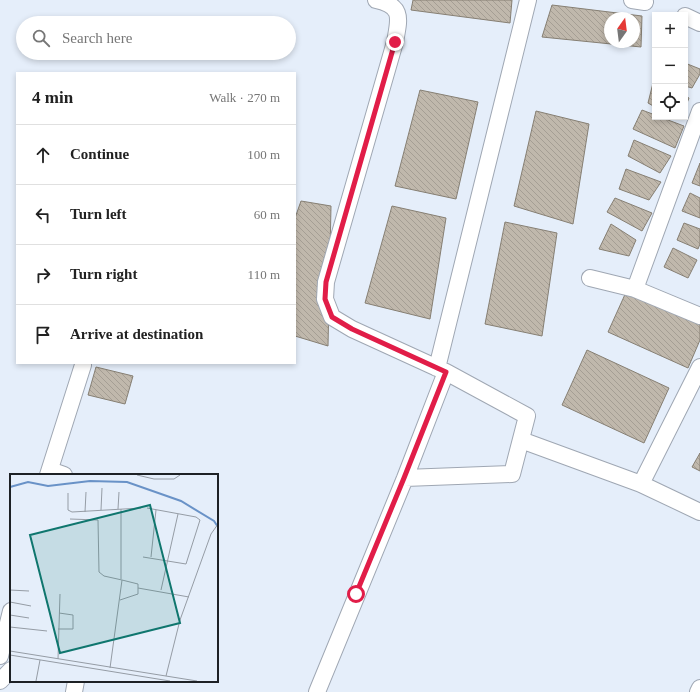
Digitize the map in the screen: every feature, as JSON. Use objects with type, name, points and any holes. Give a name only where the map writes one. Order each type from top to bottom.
[{"type":"street","points":[[376,0],[396,9],[399,19],[397,34],[326,282],[325,299],[332,317],[352,329],[441,370],[527,416],[512,474],[404,478]]},
{"type":"street","points":[[317,692],[404,478],[441,370],[528,0]]},
{"type":"street","points":[[688,18],[700,23]]},
{"type":"street","points":[[635,289],[700,111]]},
{"type":"street","points":[[590,278],[635,289],[700,316]]},
{"type":"street","points":[[54,474],[83,364]]},
{"type":"street","points":[[641,484],[700,367]]},
{"type":"street","points":[[521,440],[641,484],[700,512]]},
{"type":"street","points":[[0,656],[10,615]]},
{"type":"street","points":[[0,680],[10,671]]},
{"type":"street","points":[[74,692],[76,682]]},
{"type":"street","points":[[698,692],[700,688]]},
{"type":"building","points":[[413,0],[512,0],[510,23],[411,10]]},
{"type":"building","points":[[552,5],[609,12],[604,12],[604,43],[542,37]]},
{"type":"building","points":[[640,16],[642,16],[640,47]]},
{"type":"building","points":[[688,64],[700,69],[700,74],[692,88],[688,87]]},
{"type":"building","points":[[652,87],[652,105],[648,103]]},
{"type":"building","points":[[420,90],[478,102],[456,199],[395,186]]},
{"type":"building","points":[[642,110],[652,114],[652,120],[668,120],[684,126],[675,148],[633,129]]},
{"type":"building","points":[[536,111],[589,124],[573,224],[514,206]]},
{"type":"building","points":[[634,140],[671,156],[660,173],[628,156]]},
{"type":"building","points":[[700,163],[700,186],[692,183]]},
{"type":"building","points":[[626,169],[661,182],[649,200],[619,189]]},
{"type":"building","points":[[690,193],[700,198],[700,218],[682,211]]},
{"type":"building","points":[[615,198],[652,213],[642,231],[607,212]]},
{"type":"building","points":[[301,201],[331,206],[328,346],[296,336],[296,215]]},
{"type":"building","points":[[392,206],[446,218],[430,319],[365,303]]},
{"type":"building","points":[[505,222],[557,233],[542,336],[485,324]]},
{"type":"building","points":[[684,223],[700,229],[700,244],[698,249],[677,240]]},
{"type":"building","points":[[611,224],[636,240],[629,256],[599,249]]},
{"type":"building","points":[[673,248],[697,260],[688,278],[664,267]]},
{"type":"building","points":[[627,290],[700,322],[700,340],[688,368],[608,332]]},
{"type":"building","points":[[587,350],[669,388],[644,443],[562,405]]},
{"type":"building","points":[[96,367],[133,376],[125,404],[88,395]]},
{"type":"building","points":[[700,453],[700,471],[692,467]]},
{"type":"route","points":[[356,594],[446,372],[352,329],[332,317],[325,299],[326,282],[395,42]]}]
